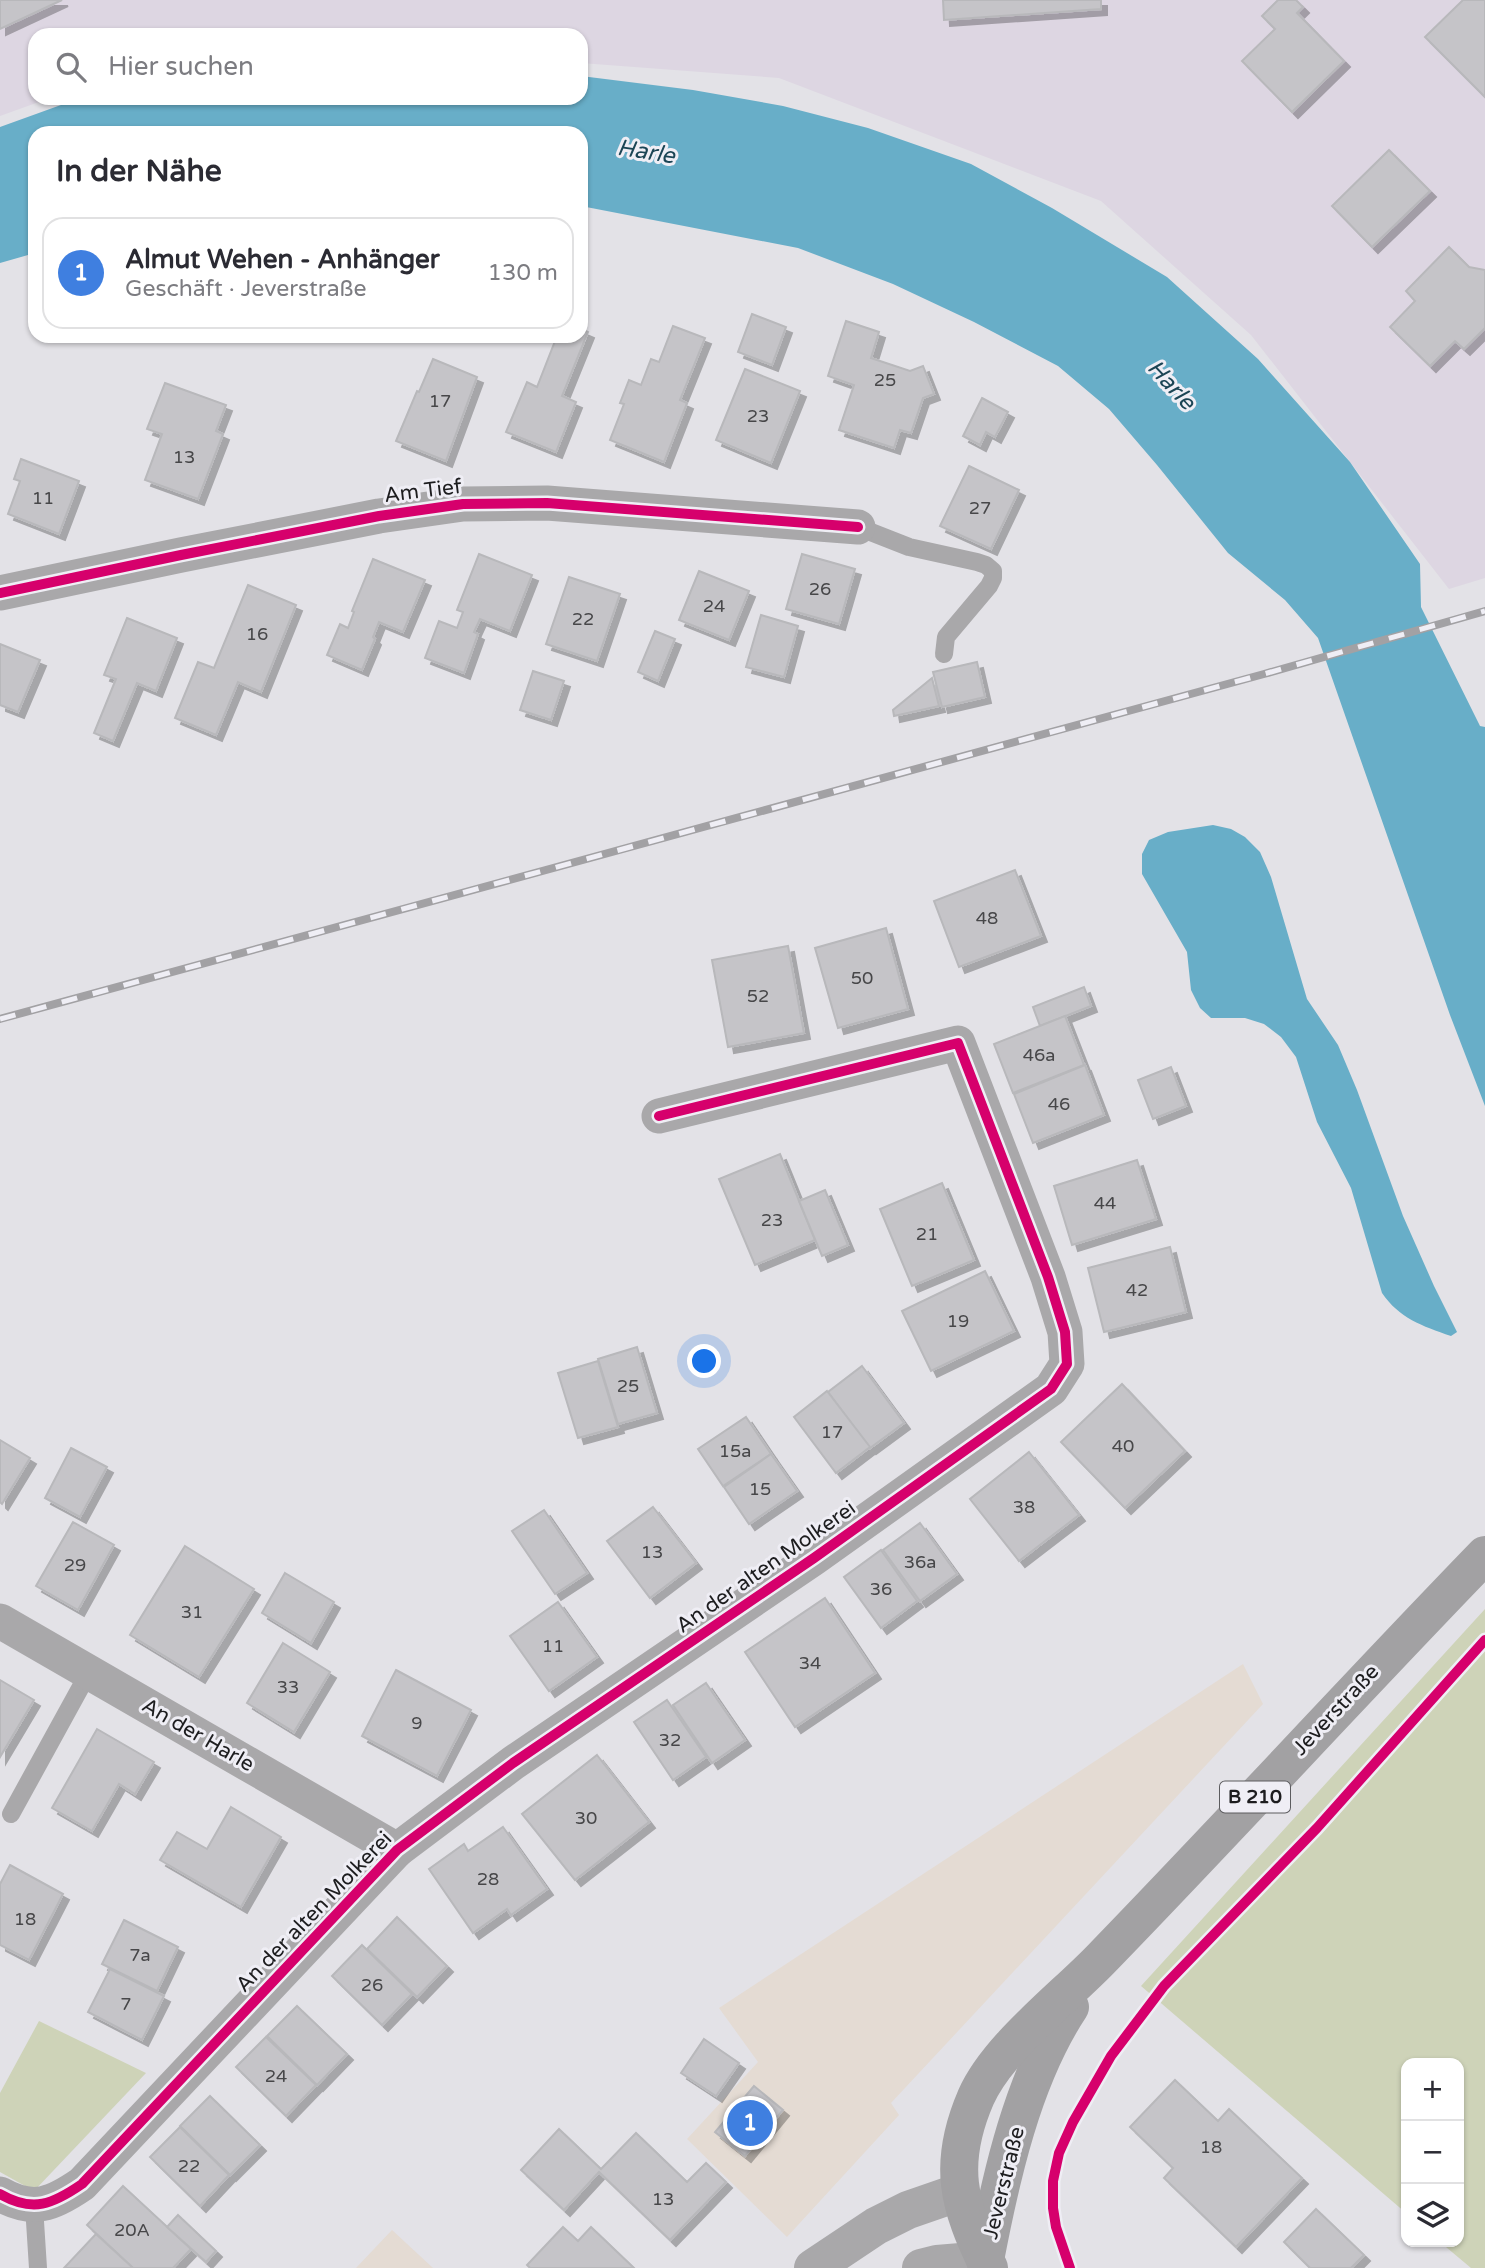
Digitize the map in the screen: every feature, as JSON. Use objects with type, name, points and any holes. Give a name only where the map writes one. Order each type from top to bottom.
[{"type":"main road","name":"Jeverstraße","points":[[987,2264],[968,2223],[960,2192],[958,2157],[962,2136],[977,2095],[990,2072],[1485,1555]]},
{"type":"main road","name":"Jeverstraße","points":[[987,2264],[996,2204],[1030,2087],[1054,2032],[1102,1958]]},
{"type":"street","name":"Am Tief","points":[[0,593],[379,516],[463,504],[547,503],[858,527]]},
{"type":"street","name":"An der alten Molkerei","points":[[34,2206],[61,2199],[82,2184],[397,1850],[513,1763],[814,1558],[1051,1389],[1067,1364],[1065,1332],[1048,1277],[958,1043],[659,1116]]},
{"type":"street","name":"An der Harle","points":[[0,1621],[397,1850]]},
{"type":"street","name":"Jeverstraße","points":[[813,2268],[897,2215],[960,2192]]},
{"type":"street","points":[[0,2194],[16,2203],[34,2206]]},
{"type":"street","name":"Jeverstraße","points":[[921,2268],[937,2264],[987,2264]]},
{"type":"lane","points":[[858,527],[909,547],[977,562],[993,571],[989,586],[946,637],[944,654]]},
{"type":"lane","points":[[11,1814],[89,1672]]},
{"type":"lane","points":[[34,2206],[38,2268]]},
{"type":"shaded area","points":[[0,0],[1485,0],[1485,578],[1449,589],[1251,335],[1101,201],[779,78],[588,64],[588,28],[28,28],[28,105],[31,105],[0,116]]},
{"type":"shaded area","points":[[1243,1664],[1263,1704],[891,2103],[899,2115],[787,2237],[687,2139],[758,2062],[719,2008]]},
{"type":"shaded area","points":[[392,2230],[433,2268],[356,2268]]},
{"type":"green space","points":[[1485,1609],[1485,2268],[1471,2268],[1446,2247],[1464,2247],[1464,2058],[1401,2058],[1401,2209],[1141,1986]]},
{"type":"green space","points":[[39,2021],[146,2073],[34,2191],[0,2172],[0,2093]]},
{"type":"water","name":"Harle","points":[[588,77],[693,90],[783,106],[868,128],[971,164],[1052,208],[1167,277],[1258,359],[1350,462],[1420,564],[1421,607],[1480,726],[1485,727],[1485,1106],[1450,1015],[1318,638],[1285,600],[1228,553],[1109,409],[1058,366],[893,284],[798,248],[588,207],[588,126],[28,126],[28,255],[0,263],[0,127],[61,105],[588,105]]},
{"type":"water","points":[[1213,825],[1231,829],[1245,837],[1260,852],[1271,877],[1307,999],[1338,1045],[1403,1216],[1457,1332],[1451,1336],[1421,1325],[1404,1315],[1382,1293],[1351,1188],[1317,1122],[1296,1057],[1281,1037],[1264,1024],[1245,1018],[1211,1018],[1200,1008],[1191,990],[1187,952],[1142,874],[1142,854],[1149,840],[1168,832]]},
{"type":"building","points":[[0,0],[62,0],[0,29]]},
{"type":"building","points":[[943,0],[1101,0],[1101,9],[944,20]]},
{"type":"building","points":[[1278,0],[1296,0],[1303,7],[1297,13],[1344,61],[1292,112],[1242,61],[1275,29],[1262,16]]},
{"type":"building","points":[[1463,0],[1485,0],[1485,97],[1425,37]]},
{"type":"building","points":[[1389,150],[1430,191],[1372,247],[1332,206]]},
{"type":"building","points":[[1449,247],[1469,267],[1485,270],[1485,328],[1464,349],[1455,341],[1430,366],[1390,327],[1415,301],[1406,291]]},
{"type":"building","points":[[752,314],[786,327],[772,365],[738,352]]},
{"type":"building","points":[[846,321],[879,332],[871,358],[910,371],[923,366],[934,394],[923,398],[911,433],[900,430],[894,448],[839,430],[854,385],[828,376]]},
{"type":"building","points":[[673,326],[705,338],[680,400],[687,403],[664,462],[610,440],[624,404],[620,403],[629,380],[641,385],[651,359],[659,362]]},
{"type":"building","points":[[554,343],[584,343],[562,396],[576,402],[556,452],[506,432],[527,382],[537,387]]},
{"type":"building","points":[[433,359],[477,377],[446,461],[396,441]]},
{"type":"building","points":[[745,369],[800,391],[771,463],[716,440]]},
{"type":"building","points":[[165,383],[226,405],[216,431],[223,434],[198,499],[145,480],[162,434],[147,429]]},
{"type":"building","points":[[982,398],[1008,412],[995,437],[986,432],[980,445],[963,436]]},
{"type":"building","points":[[21,459],[79,481],[59,534],[8,514],[20,481],[14,479]]},
{"type":"building","points":[[969,466],[1019,490],[991,549],[940,526]]},
{"type":"building","points":[[479,554],[532,575],[510,631],[480,619],[474,632],[478,634],[464,673],[425,658],[439,621],[457,628],[463,612],[457,610]]},
{"type":"building","points":[[802,554],[855,569],[839,624],[786,609]]},
{"type":"building","points":[[373,559],[425,580],[403,632],[379,622],[362,670],[327,655],[340,624],[348,628]]},
{"type":"building","points":[[699,571],[749,591],[729,640],[679,620]]},
{"type":"building","points":[[569,577],[620,594],[597,661],[546,644]]},
{"type":"building","points":[[248,585],[296,605],[261,692],[238,682],[216,735],[175,718],[198,662],[214,668]]},
{"type":"building","points":[[761,615],[798,626],[784,677],[746,667]]},
{"type":"building","points":[[127,618],[177,638],[156,691],[137,683],[113,741],[94,733],[116,679],[104,675]]},
{"type":"building","points":[[655,631],[675,639],[658,681],[638,672]]},
{"type":"building","points":[[0,644],[40,660],[18,712],[0,705]]},
{"type":"building","points":[[977,662],[985,697],[942,707],[933,672]]},
{"type":"building","points":[[533,671],[564,681],[551,720],[520,710]]},
{"type":"building","points":[[932,678],[939,706],[894,716],[893,710]]},
{"type":"building","points":[[1015,870],[1041,936],[959,967],[934,901]]},
{"type":"building","points":[[886,928],[908,1009],[838,1028],[815,948]]},
{"type":"building","points":[[788,946],[804,1033],[728,1047],[712,960]]},
{"type":"building","points":[[1084,987],[1091,1006],[1040,1026],[1033,1007]]},
{"type":"building","points":[[1065,1016],[1084,1065],[1013,1093],[994,1044]]},
{"type":"building","points":[[1085,1065],[1104,1115],[1033,1143],[1014,1094]]},
{"type":"building","points":[[1171,1067],[1186,1106],[1153,1119],[1138,1080]]},
{"type":"building","points":[[780,1154],[815,1240],[755,1265],[719,1179]]},
{"type":"building","points":[[1137,1160],[1156,1219],[1072,1245],[1054,1186]]},
{"type":"building","points":[[942,1183],[974,1260],[912,1286],[880,1209]]},
{"type":"building","points":[[825,1190],[848,1245],[822,1256],[799,1201]]},
{"type":"building","points":[[1170,1247],[1186,1312],[1104,1332],[1088,1268]]},
{"type":"building","points":[[985,1271],[1014,1331],[931,1371],[902,1311]]},
{"type":"building","points":[[637,1347],[657,1413],[618,1424],[598,1359]]},
{"type":"building","points":[[598,1361],[618,1427],[578,1438],[558,1373]]},
{"type":"building","points":[[862,1366],[904,1423],[870,1448],[828,1392]]},
{"type":"building","points":[[1122,1384],[1185,1451],[1125,1508],[1061,1442]]},
{"type":"building","points":[[827,1391],[870,1447],[836,1473],[794,1417]]},
{"type":"building","points":[[746,1417],[771,1454],[723,1486],[698,1449]]},
{"type":"building","points":[[0,1440],[30,1458],[2,1504],[0,1502]]},
{"type":"building","points":[[71,1448],[107,1467],[80,1517],[45,1498]]},
{"type":"building","points":[[1029,1452],[1079,1515],[1019,1561],[970,1499]]},
{"type":"building","points":[[771,1454],[797,1491],[749,1524],[724,1487]]},
{"type":"building","points":[[653,1507],[696,1563],[650,1598],[607,1541]]},
{"type":"building","points":[[544,1510],[587,1573],[555,1594],[512,1531]]},
{"type":"building","points":[[73,1522],[114,1545],[78,1610],[36,1586]]},
{"type":"building","points":[[920,1523],[957,1574],[920,1601],[883,1550]]},
{"type":"building","points":[[185,1546],[254,1589],[199,1677],[130,1635]]},
{"type":"building","points":[[881,1550],[917,1601],[881,1628],[844,1577]]},
{"type":"building","points":[[285,1573],[334,1602],[311,1643],[262,1613]]},
{"type":"building","points":[[825,1598],[875,1673],[795,1727],[745,1652]]},
{"type":"building","points":[[558,1602],[597,1657],[549,1691],[510,1636]]},
{"type":"building","points":[[283,1643],[330,1672],[294,1732],[247,1703]]},
{"type":"building","points":[[396,1670],[471,1710],[437,1776],[362,1736]]},
{"type":"building","points":[[0,1680],[34,1700],[0,1757]]},
{"type":"building","points":[[706,1683],[745,1740],[712,1763],[673,1705]]},
{"type":"building","points":[[667,1700],[706,1757],[673,1780],[634,1722]]},
{"type":"building","points":[[97,1729],[154,1762],[135,1794],[119,1784],[92,1831],[52,1808]]},
{"type":"building","points":[[597,1755],[649,1822],[575,1880],[522,1814]]},
{"type":"building","points":[[231,1807],[281,1837],[241,1907],[160,1860],[177,1832],[207,1849]]},
{"type":"building","points":[[503,1827],[547,1889],[511,1915],[507,1909],[473,1933],[429,1869],[464,1844],[468,1851]]},
{"type":"building","points":[[10,1865],[63,1894],[29,1960],[0,1945],[0,1884]]},
{"type":"building","points":[[397,1917],[447,1966],[417,1997],[367,1949]]},
{"type":"building","points":[[124,1920],[178,1947],[157,1991],[102,1964]]},
{"type":"building","points":[[362,1945],[412,1994],[382,2025],[332,1976]]},
{"type":"building","points":[[110,1969],[164,1996],[142,2040],[88,2012]]},
{"type":"building","points":[[297,2006],[347,2054],[317,2085],[267,2036]]},
{"type":"building","points":[[266,2037],[316,2085],[286,2116],[236,2067]]},
{"type":"building","points":[[704,2039],[739,2063],[716,2096],[681,2073]]},
{"type":"building","points":[[1175,2080],[1218,2121],[1229,2109],[1302,2178],[1236,2247],[1164,2178],[1173,2168],[1130,2127]]},
{"type":"building","points":[[754,2086],[783,2110],[745,2156],[715,2132]]},
{"type":"building","points":[[210,2096],[260,2145],[230,2175],[180,2126]]},
{"type":"building","points":[[180,2127],[229,2175],[200,2206],[150,2157]]},
{"type":"building","points":[[559,2129],[601,2169],[636,2133],[687,2182],[706,2163],[726,2182],[670,2240],[599,2172],[564,2210],[521,2170]]},
{"type":"building","points":[[123,2186],[191,2249],[173,2268],[133,2268],[87,2225]]},
{"type":"building","points":[[1316,2209],[1364,2255],[1351,2268],[1310,2268],[1284,2242]]},
{"type":"building","points":[[178,2215],[216,2251],[206,2262],[167,2227]]},
{"type":"building","points":[[563,2227],[578,2241],[591,2227],[634,2268],[530,2268],[527,2265]]},
{"type":"building","points":[[96,2234],[133,2268],[64,2268]]},
{"type":"railway","points":[[0,1019],[1264,674],[1485,611]]},
{"type":"cycle path","points":[[0,593],[379,516],[463,504],[547,503],[858,527]]},
{"type":"cycle path","points":[[0,2194],[23,2203],[43,2204],[62,2197],[82,2184],[397,1850],[513,1763],[814,1558],[1051,1389],[1067,1364],[1065,1332],[1048,1277],[958,1043],[659,1116]]},
{"type":"cycle path","points":[[1070,2268],[1056,2227],[1053,2181],[1059,2153],[1073,2122],[1111,2056],[1164,1986],[1317,1828],[1485,1640]]},
{"type":"place","name":"Almut Wehen - Anhänger","points":[[750,2123]]}]
